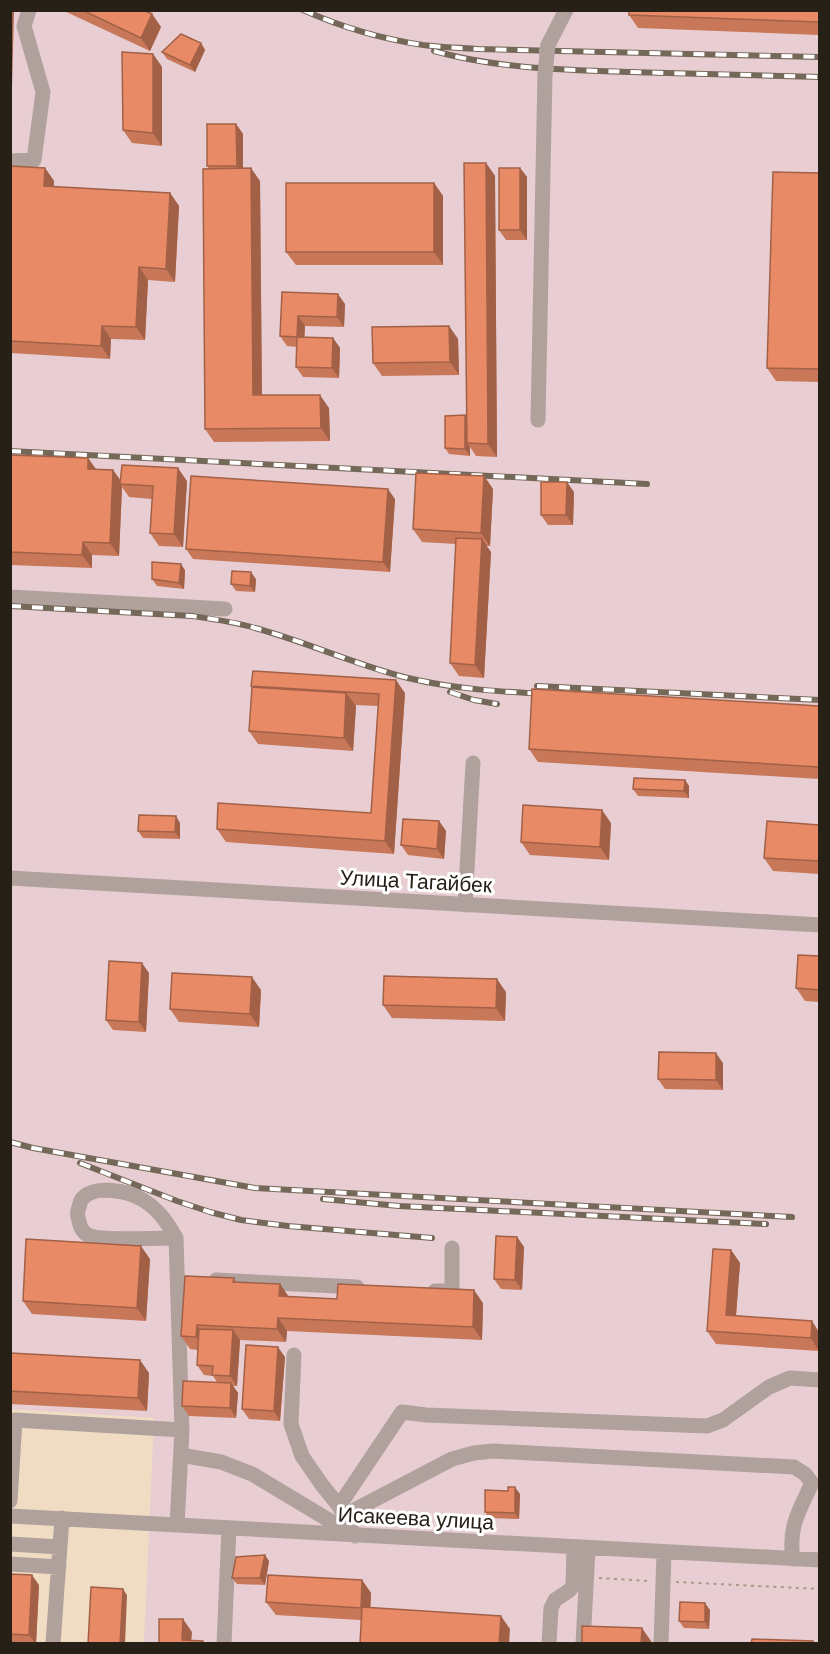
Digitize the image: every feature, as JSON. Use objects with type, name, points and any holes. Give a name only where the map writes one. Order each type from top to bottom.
[{"type":"street","points":[[10,161],[34,160],[43,92],[24,26],[29,10]]},
{"type":"street","points":[[538,420],[545,74],[548,45],[566,10]]},
{"type":"street","points":[[10,597],[225,609]]},
{"type":"street","points":[[465,904],[473,763]]},
{"type":"street","name":"Улица Тагайбек","points":[[10,878],[819,925]]},
{"type":"street","points":[[176,1238],[90,1237],[81,1230],[77,1214],[82,1199],[94,1191],[110,1190],[128,1193],[142,1199],[165,1218],[176,1238],[189,1279],[177,1525]]},
{"type":"street","points":[[416,1290],[452,1291],[452,1248]]},
{"type":"street","points":[[189,1279],[368,1287]]},
{"type":"street","points":[[294,1355],[291,1424],[302,1456],[321,1485],[342,1510],[355,1536]]},
{"type":"street","points":[[342,1510],[402,1412],[707,1426],[723,1420],[769,1387],[790,1378],[819,1380]]},
{"type":"street","points":[[10,1501],[15,1420],[182,1430]]},
{"type":"street","points":[[342,1510],[452,1459],[493,1451],[794,1467],[805,1474],[812,1483],[794,1522],[791,1543],[793,1559]]},
{"type":"street","points":[[181,1455],[221,1462],[252,1474],[355,1536]]},
{"type":"street","name":"Исакеева улица","points":[[10,1516],[819,1560]]},
{"type":"street","points":[[53,1644],[62,1518]]},
{"type":"street","points":[[224,1644],[229,1528]]},
{"type":"street","points":[[10,1544],[60,1547]]},
{"type":"street","points":[[549,1644],[551,1608],[555,1600],[570,1590],[573,1585],[581,1548]]},
{"type":"street","points":[[581,1548],[583,1644]]},
{"type":"street","points":[[661,1644],[664,1552]]},
{"type":"street","points":[[10,1564],[58,1568]]},
{"type":"path","points":[[598,1578],[653,1581]]},
{"type":"path","points":[[674,1582],[819,1589]]},
{"type":"shaded area","points":[[10,11],[819,11],[819,1643],[144,1643],[154,1418],[11,1409]]},
{"type":"building","points":[[82,10],[143,10],[152,14],[141,38]]},
{"type":"building","points":[[629,10],[819,10],[819,22],[629,15]]},
{"type":"building","points":[[181,34],[201,43],[190,65],[162,52]]},
{"type":"building","points":[[122,52],[153,54],[153,133],[123,130]]},
{"type":"building","points":[[207,124],[236,124],[237,166],[207,166]]},
{"type":"building","points":[[464,163],[486,163],[488,444],[467,443]]},
{"type":"building","points":[[10,166],[45,168],[44,186],[170,193],[166,269],[139,267],[136,327],[102,326],[101,346],[10,341]]},
{"type":"building","points":[[251,168],[253,395],[320,395],[321,428],[205,429],[203,169]]},
{"type":"building","points":[[499,168],[520,168],[520,230],[499,230]]},
{"type":"building","points":[[773,172],[819,173],[819,369],[767,368]]},
{"type":"building","points":[[286,183],[434,183],[434,252],[286,252]]},
{"type":"building","points":[[282,292],[338,294],[337,317],[298,316],[297,337],[280,336]]},
{"type":"building","points":[[449,326],[450,362],[373,363],[372,327]]},
{"type":"building","points":[[297,337],[333,338],[332,368],[296,367]]},
{"type":"building","points":[[465,415],[465,449],[445,448],[445,416]]},
{"type":"building","points":[[10,455],[88,458],[88,469],[113,470],[110,543],[83,542],[82,555],[10,552]]},
{"type":"building","points":[[122,465],[178,468],[174,534],[150,533],[153,486],[120,484]]},
{"type":"building","points":[[416,473],[484,476],[481,533],[413,529]]},
{"type":"building","points":[[191,476],[388,489],[383,562],[186,549]]},
{"type":"building","points":[[541,482],[567,482],[566,515],[541,515]]},
{"type":"building","points":[[456,538],[482,539],[475,665],[450,663]]},
{"type":"building","points":[[152,562],[181,564],[179,583],[152,579]]},
{"type":"building","points":[[232,571],[251,572],[250,586],[231,584]]},
{"type":"building","points":[[253,671],[396,680],[385,841],[217,829],[218,803],[371,813],[379,694],[251,686]]},
{"type":"building","points":[[252,687],[346,693],[344,738],[249,731]]},
{"type":"building","points":[[532,689],[819,706],[819,767],[529,749]]},
{"type":"building","points":[[634,778],[685,780],[684,791],[633,789]]},
{"type":"building","points":[[523,805],[602,810],[600,847],[521,842]]},
{"type":"building","points":[[139,815],[176,816],[175,832],[138,831]]},
{"type":"building","points":[[403,819],[439,821],[437,849],[401,845]]},
{"type":"building","points":[[767,821],[819,825],[819,861],[764,858]]},
{"type":"building","points":[[798,955],[819,956],[819,990],[796,988]]},
{"type":"building","points":[[109,961],[142,963],[139,1022],[106,1020]]},
{"type":"building","points":[[172,973],[252,977],[250,1014],[170,1009]]},
{"type":"building","points":[[384,976],[497,979],[496,1008],[383,1005]]},
{"type":"building","points":[[659,1052],[716,1053],[716,1080],[658,1079]]},
{"type":"building","points":[[496,1236],[517,1237],[515,1280],[494,1279]]},
{"type":"building","points":[[26,1239],[141,1246],[137,1308],[23,1301]]},
{"type":"building","points":[[713,1249],[731,1250],[726,1315],[812,1321],[811,1338],[707,1331]]},
{"type":"building","points":[[185,1276],[234,1278],[233,1282],[280,1284],[279,1296],[337,1299],[338,1284],[474,1290],[473,1327],[278,1318],[277,1329],[197,1325],[196,1337],[181,1336]]},
{"type":"building","points":[[199,1329],[233,1330],[230,1376],[212,1375],[213,1366],[197,1365]]},
{"type":"building","points":[[246,1345],[278,1347],[274,1411],[242,1409]]},
{"type":"building","points":[[10,1353],[140,1360],[138,1398],[10,1391]]},
{"type":"building","points":[[183,1381],[231,1383],[230,1408],[182,1406]]},
{"type":"building","points":[[508,1487],[515,1487],[515,1513],[485,1512],[485,1490],[508,1491]]},
{"type":"building","points":[[265,1555],[260,1578],[232,1578],[236,1557]]},
{"type":"building","points":[[10,1574],[32,1575],[29,1635],[10,1634]]},
{"type":"building","points":[[268,1575],[362,1580],[361,1608],[266,1602]]},
{"type":"building","points":[[91,1587],[123,1589],[120,1644],[88,1644]]},
{"type":"building","points":[[680,1602],[705,1603],[705,1622],[679,1621]]},
{"type":"building","points":[[362,1607],[501,1616],[499,1644],[360,1644]]},
{"type":"building","points":[[159,1619],[183,1619],[182,1640],[203,1641],[203,1644],[159,1644]]},
{"type":"building","points":[[582,1626],[642,1628],[641,1644],[582,1644]]},
{"type":"building","points":[[752,1639],[813,1641],[813,1644],[751,1644]]},
{"type":"railway","points":[[303,10],[362,32],[430,46],[820,57]]},
{"type":"railway","points":[[434,51],[483,62],[557,69],[820,77]]},
{"type":"railway","points":[[10,451],[647,484]]},
{"type":"railway","points":[[10,606],[192,616],[240,624],[369,667],[425,682],[496,691],[549,694]]},
{"type":"railway","points":[[537,686],[820,700]]},
{"type":"railway","points":[[450,692],[474,700],[497,704]]},
{"type":"railway","points":[[10,1142],[255,1188],[792,1217]]},
{"type":"railway","points":[[80,1163],[177,1201],[241,1220],[432,1238]]},
{"type":"railway","points":[[323,1199],[399,1206],[766,1224]]}]
